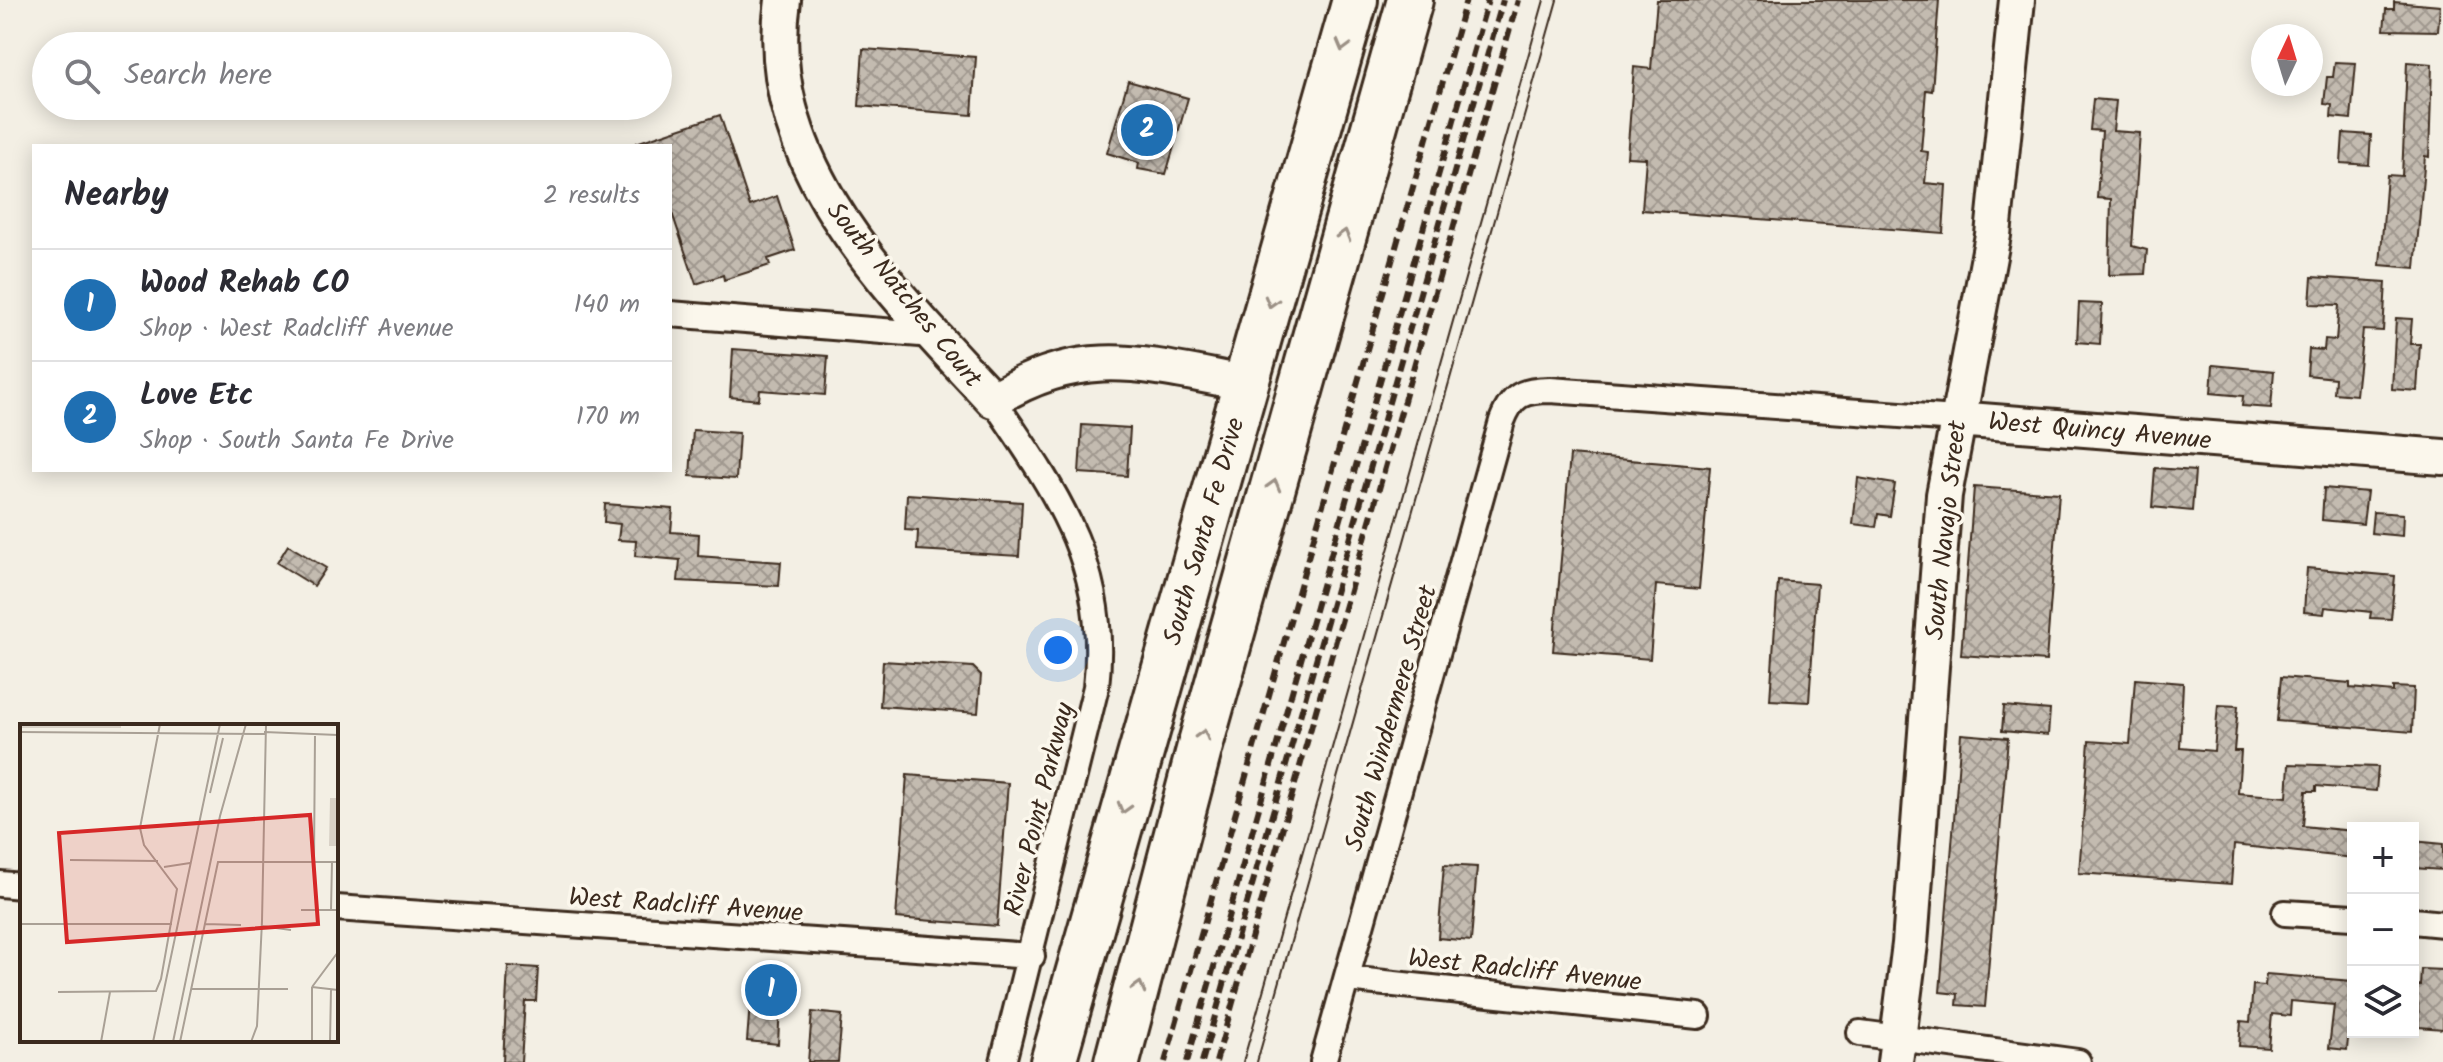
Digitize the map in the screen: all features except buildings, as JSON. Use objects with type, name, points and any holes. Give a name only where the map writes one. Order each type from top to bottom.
[{"type":"highway","name":"South Santa Fe Drive","points":[[1053,1062],[1355,0]]},
{"type":"highway","points":[[1117,1062],[1200,746],[1410,0]]},
{"type":"street","name":"South Natches Court","points":[[783,0],[783,70],[795,132],[811,172],[837,217],[933,335],[993,400]]},
{"type":"street","name":"South Navajo Street","points":[[1897,1050],[1910,944],[1944,495],[2000,190],[2017,0]]},
{"type":"street","points":[[672,314],[933,335]]},
{"type":"street","points":[[993,400],[1041,373],[1093,363],[1139,365],[1245,383]]},
{"type":"street","name":"West Quincy Avenue","points":[[1518,394],[1550,390],[2443,457]]},
{"type":"street","name":"South Windermere Street","points":[[1323,1062],[1502,421],[1509,404],[1518,394]]},
{"type":"street","name":"River Point Parkway","points":[[993,400],[1039,467],[1079,541],[1100,626],[1096,687],[1032,956],[1003,1062]]},
{"type":"street","points":[[0,884],[20,886]]},
{"type":"street","name":"West Radcliff Avenue","points":[[338,908],[1032,956]]},
{"type":"street","points":[[2285,913],[2347,917]]},
{"type":"street","points":[[2419,922],[2443,924]]},
{"type":"street","name":"West Radcliff Avenue","points":[[1347,979],[1698,1016]]},
{"type":"street","points":[[1860,1033],[1897,1050],[2078,1062]]},
{"type":"tram line","points":[[1243,1062],[1544,0]]},
{"type":"tram line","points":[[1257,1062],[1557,0]]},
{"type":"railway","points":[[1165,1062],[1466,0]]},
{"type":"railway","points":[[1187,1062],[1488,0]]},
{"type":"railway","points":[[1202,1062],[1503,0]]},
{"type":"railway","points":[[1216,1062],[1518,0]]},
{"type":"place","name":"Love Etc","points":[[1147,130]]},
{"type":"place","name":"Wood Rehab CO","points":[[771,990]]}]
